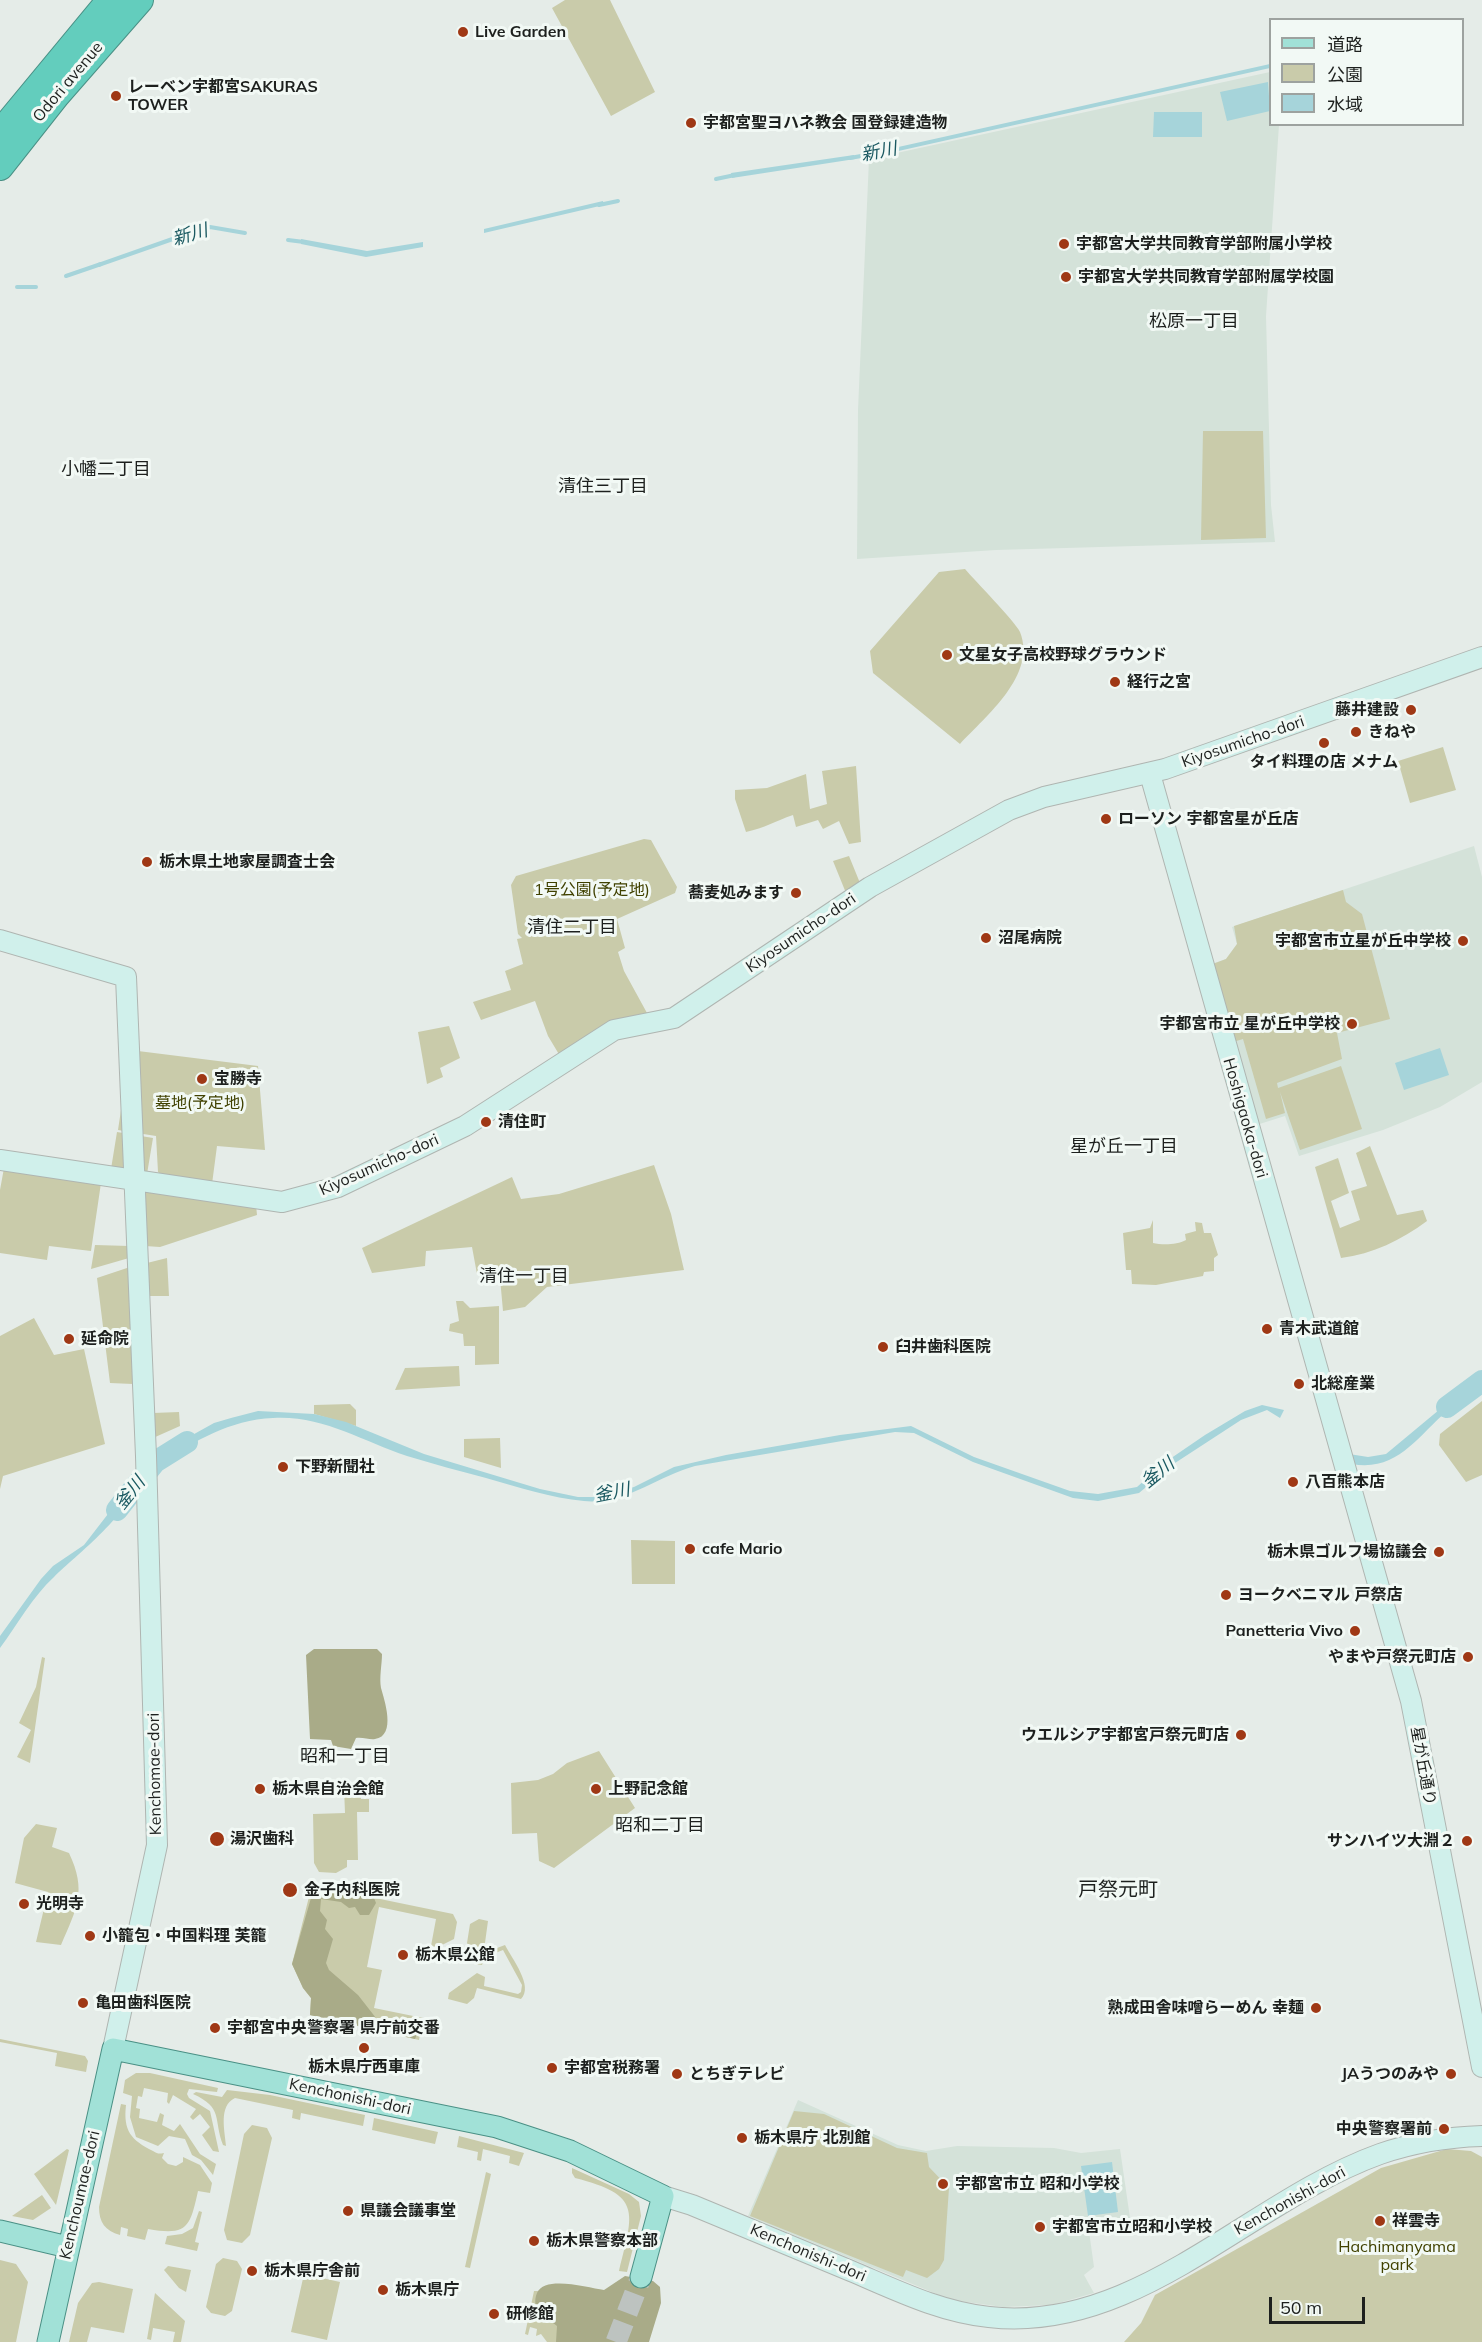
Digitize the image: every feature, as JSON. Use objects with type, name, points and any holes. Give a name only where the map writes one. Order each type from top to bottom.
[{"type":"highway","name":"Odori avenue","points":[[0,133],[110,0]]},
{"type":"highway","name":"Odori avenue","points":[[0,167],[56,96],[140,0]]},
{"type":"main road","name":"Kenchonishi-dori","points":[[113,2049],[497,2127],[570,2151],[663,2196]]},
{"type":"main road","name":"Kenchoumae-dori","points":[[48,2342],[113,2049]]},
{"type":"main road","points":[[641,2277],[663,2196]]},
{"type":"main road","points":[[0,2231],[68,2247]]},
{"type":"street","name":"Kiyosumicho-dori","points":[[0,1161],[282,1202],[338,1187],[465,1126],[614,1030],[674,1018],[870,887],[978,825],[1044,797],[1150,774],[1482,657]]},
{"type":"street","name":"Hoshigaoka-dori","points":[[1150,774],[1345,1469]]},
{"type":"street","points":[[0,940],[126,977],[135,1181]]},
{"type":"street","name":"Kenchomae-dori","points":[[113,2049],[157,1845],[146,1456],[135,1181]]},
{"type":"street","name":"星が丘通り","points":[[1345,1469],[1411,1701],[1482,2067]]},
{"type":"street","name":"Kenchonishi-dori","points":[[663,2196],[692,2205],[941,2307],[989,2317],[1039,2318],[1084,2309],[1128,2294],[1328,2178],[1378,2155],[1426,2142],[1482,2136]]},
{"type":"shaded area","name":"宇都宮大学共同教育学部附属学校園","points":[[1269,72],[1269,126],[1279,126],[1266,316],[1271,505],[1275,542],[996,550],[857,559],[858,410],[869,159]]},
{"type":"shaded area","name":"宇都宮市立 星が丘中学校","points":[[1474,846],[1482,877],[1482,1082],[1440,1107],[1383,1130],[1299,1156],[1285,1116],[1250,1127],[1206,966],[1226,959],[1237,944],[1232,927]]},
{"type":"shaded area","name":"宇都宮市立 昭和小学校","points":[[798,2100],[898,2145],[926,2151],[957,2146],[1054,2148],[1081,2153],[1120,2149],[1130,2218],[1088,2224],[1094,2267],[1084,2275],[1094,2293],[1052,2305],[1003,2307],[951,2300],[748,2216]]},
{"type":"green space","points":[[565,0],[610,0],[655,92],[611,116],[552,8]]},
{"type":"green space","points":[[1203,431],[1263,431],[1266,538],[1201,540]]},
{"type":"green space","name":"文星女子高校野球グラウンド","points":[[965,569],[1017,627],[1023,648],[1021,664],[1006,694],[960,744],[873,673],[870,651],[939,572]]},
{"type":"green space","points":[[1443,747],[1456,790],[1410,803],[1398,761]]},
{"type":"green space","points":[[856,766],[861,842],[849,844],[839,821],[823,829],[818,820],[796,827],[793,815],[746,832],[735,799],[735,790],[767,788],[806,774],[810,809],[827,804],[822,771]]},
{"type":"green space","name":"1号公園(予定地)","points":[[644,839],[651,840],[677,887],[675,893],[617,919],[625,948],[618,952],[624,971],[647,1013],[612,1023],[560,1056],[548,1036],[535,1001],[481,1020],[473,1002],[511,990],[505,971],[523,964],[517,939],[522,938],[518,934],[511,885],[516,876]]},
{"type":"green space","points":[[849,856],[860,883],[846,893],[833,861]]},
{"type":"green space","points":[[1343,890],[1346,902],[1362,914],[1390,1019],[1337,1033],[1342,1059],[1277,1083],[1278,1088],[1341,1066],[1362,1129],[1300,1150],[1280,1092],[1285,1113],[1266,1119],[1243,1039],[1233,1042],[1210,965],[1226,959],[1237,944],[1234,926]]},
{"type":"green space","points":[[449,1026],[460,1058],[440,1068],[443,1077],[427,1084],[418,1032]]},
{"type":"green space","name":"墓地(予定地)","points":[[130,1050],[258,1066],[265,1150],[217,1146],[212,1184],[164,1177],[158,1172],[156,1136],[118,1130]]},
{"type":"green space","points":[[117,1132],[153,1138],[147,1174],[111,1169]]},
{"type":"green space","points":[[1370,1146],[1397,1215],[1423,1210],[1427,1221],[1386,1245],[1341,1258],[1315,1167],[1338,1158],[1349,1193],[1331,1201],[1340,1228],[1360,1220],[1351,1191],[1367,1186],[1356,1153]]},
{"type":"green space","points":[[654,1165],[671,1214],[684,1270],[547,1287],[525,1307],[503,1311],[500,1278],[477,1274],[472,1247],[426,1251],[425,1266],[372,1273],[362,1248],[512,1177],[521,1199],[559,1194]]},
{"type":"green space","points":[[4,1168],[101,1183],[91,1251],[49,1246],[47,1260],[0,1253],[0,1190]]},
{"type":"green space","points":[[143,1190],[256,1205],[257,1215],[160,1247],[145,1246]]},
{"type":"green space","points":[[1153,1220],[1153,1243],[1161,1244],[1174,1244],[1186,1240],[1185,1234],[1196,1231],[1195,1222],[1202,1223],[1204,1233],[1211,1233],[1218,1255],[1214,1258],[1214,1271],[1204,1272],[1203,1276],[1156,1285],[1132,1284],[1131,1270],[1126,1270],[1123,1233],[1150,1228]]},
{"type":"green space","points":[[95,1245],[129,1246],[129,1258],[91,1269]]},
{"type":"green space","points":[[167,1258],[169,1296],[148,1296],[147,1263]]},
{"type":"green space","points":[[130,1267],[133,1384],[110,1383],[97,1278]]},
{"type":"green space","points":[[456,1301],[463,1301],[470,1308],[499,1306],[499,1364],[475,1365],[475,1346],[464,1346],[463,1334],[449,1331],[450,1324],[459,1321]]},
{"type":"green space","points":[[34,1318],[54,1355],[84,1349],[105,1444],[3,1476],[0,1489],[0,1336]]},
{"type":"green space","points":[[459,1366],[460,1386],[395,1390],[405,1368]]},
{"type":"green space","points":[[1482,1401],[1482,1475],[1466,1482],[1439,1445],[1440,1434]]},
{"type":"green space","points":[[350,1404],[356,1410],[356,1426],[314,1414],[314,1405]]},
{"type":"green space","points":[[179,1412],[180,1426],[153,1438],[153,1413]]},
{"type":"green space","points":[[500,1438],[501,1468],[464,1457],[464,1439]]},
{"type":"green space","points":[[631,1540],[675,1541],[675,1584],[632,1584]]},
{"type":"green space","points":[[314,1649],[377,1649],[382,1654],[380,1684],[387,1724],[382,1736],[373,1739],[356,1738],[351,1749],[333,1746],[331,1740],[310,1739],[306,1655]]},
{"type":"green space","points":[[42,1657],[45,1658],[30,1763],[17,1757],[31,1730],[19,1723],[36,1687]]},
{"type":"green space","points":[[599,1751],[635,1808],[554,1868],[539,1861],[537,1833],[512,1834],[511,1783],[538,1780],[553,1774],[567,1763]]},
{"type":"green space","points":[[344,1788],[361,1788],[361,1799],[369,1799],[369,1812],[357,1812],[358,1860],[347,1860],[347,1867],[336,1873],[319,1872],[314,1863],[313,1814],[345,1813]]},
{"type":"green space","points":[[36,1824],[57,1828],[52,1847],[69,1853],[78,1878],[78,1899],[61,1945],[36,1942],[48,1892],[15,1883],[24,1838]]},
{"type":"green space","points":[[312,1885],[453,1914],[457,1922],[454,1939],[438,1947],[431,1946],[436,1919],[379,1907],[367,1967],[382,1970],[374,2008],[423,2018],[419,2040],[310,2015],[311,1998],[303,1988],[292,1964]]},
{"type":"green space","points":[[320,1886],[374,1898],[376,1903],[369,1915],[360,1915],[355,1907],[349,1908],[341,1902],[321,1899],[320,1911],[327,1920],[325,1929],[333,1939],[326,1963],[329,1970],[358,1995],[376,2018],[395,2026],[409,2025],[413,2020],[418,2020],[420,2026],[415,2039],[310,2015],[311,1998],[303,1988],[292,1964],[313,1891]]},
{"type":"green space","points":[[479,1919],[488,1921],[484,1950],[489,1951],[505,1945],[517,1965],[525,1987],[521,1999],[477,1988],[474,1998],[467,2004],[448,1999],[449,1993],[477,1973],[485,1977],[484,1986],[518,1994],[521,1992],[522,1985],[503,1950],[490,1955],[486,1953],[482,1965],[475,1964],[473,1952],[467,1943],[470,1924]]},
{"type":"green space","points":[[0,2039],[85,2056],[88,2061],[86,2072],[55,2066],[57,2053],[0,2042]]},
{"type":"green space","points":[[136,2073],[150,2073],[218,2088],[217,2092],[189,2089],[187,2094],[189,2098],[210,2111],[219,2152],[213,2151],[202,2135],[210,2127],[200,2114],[193,2120],[190,2117],[196,2109],[173,2095],[169,2104],[167,2102],[168,2093],[144,2088],[142,2097],[138,2096],[136,2108],[140,2109],[139,2118],[157,2122],[160,2113],[164,2115],[162,2125],[174,2131],[180,2124],[200,2154],[216,2164],[213,2175],[201,2160],[192,2155],[185,2139],[169,2136],[158,2146],[136,2137],[130,2117],[132,2096],[123,2093],[125,2080]]},
{"type":"green space","points":[[227,2090],[270,2095],[365,2115],[363,2126],[301,2113],[300,2120],[292,2118],[293,2110],[235,2098],[226,2107],[224,2113],[226,2146],[223,2145],[213,2109],[203,2099],[193,2094],[196,2092],[222,2097]]},
{"type":"green space","points":[[121,2104],[126,2105],[127,2128],[139,2143],[156,2153],[164,2153],[162,2158],[168,2164],[176,2166],[183,2162],[183,2157],[200,2165],[212,2183],[210,2193],[198,2191],[189,2221],[179,2230],[148,2229],[145,2240],[127,2236],[128,2229],[121,2227],[120,2235],[115,2233],[107,2228],[100,2217],[99,2207]]},
{"type":"green space","points":[[794,2111],[824,2114],[897,2148],[927,2153],[929,2167],[949,2188],[944,2260],[939,2269],[927,2278],[906,2270],[903,2277],[750,2216]]},
{"type":"green space","points":[[374,2118],[438,2132],[435,2144],[372,2130]]},
{"type":"green space","points":[[252,2125],[267,2128],[272,2138],[250,2235],[242,2243],[227,2240],[224,2230],[244,2134]]},
{"type":"green space","points":[[459,2136],[524,2153],[519,2166],[509,2163],[510,2156],[483,2149],[481,2161],[477,2160],[478,2152],[457,2147]]},
{"type":"green space","points":[[67,2149],[69,2150],[56,2205],[34,2174]]},
{"type":"green space","name":"Hachimanyama park","points":[[1447,2149],[1471,2151],[1482,2157],[1482,2342],[1124,2342],[1141,2323],[1155,2295],[1381,2168]]},
{"type":"green space","points":[[572,2168],[629,2194],[639,2202],[641,2216],[627,2272],[619,2271],[628,2234],[628,2208],[612,2191],[575,2178]]},
{"type":"green space","points":[[486,2172],[491,2174],[470,2268],[465,2267]]},
{"type":"green space","points":[[42,2195],[51,2208],[33,2220],[12,2216]]},
{"type":"green space","points":[[199,2211],[202,2212],[195,2242],[199,2243],[197,2251],[165,2244],[167,2236],[182,2234],[193,2228]]},
{"type":"green space","points":[[223,2258],[237,2261],[242,2269],[232,2311],[225,2316],[211,2313],[206,2307],[216,2264]]},
{"type":"green space","points":[[0,2260],[16,2264],[28,2282],[16,2342],[0,2342]]},
{"type":"green space","points":[[168,2266],[191,2270],[186,2292],[179,2288],[164,2270]]},
{"type":"green space","points":[[304,2274],[340,2282],[327,2340],[291,2332]]},
{"type":"green space","points":[[625,2276],[653,2281],[660,2287],[661,2303],[649,2342],[556,2342],[557,2326],[537,2309],[535,2299],[542,2288],[549,2285],[568,2284],[604,2290]]},
{"type":"green space","points":[[99,2282],[133,2289],[124,2333],[91,2327],[87,2342],[69,2342],[78,2303],[92,2283]]},
{"type":"green space","points":[[534,2291],[552,2291],[564,2326],[559,2342],[547,2342],[541,2334],[536,2336],[537,2329],[530,2327],[528,2335],[525,2334]]},
{"type":"green space","points":[[155,2293],[185,2321],[181,2342],[173,2342],[175,2332],[153,2328],[151,2340],[147,2339]]},
{"type":"water","points":[[1269,64],[1269,68],[867,158],[867,154]]},
{"type":"water","points":[[1268,82],[1269,111],[1227,121],[1220,92]]},
{"type":"water","points":[[1154,112],[1202,112],[1202,137],[1153,137]]},
{"type":"water","points":[[854,155],[855,159],[732,178],[731,173]]},
{"type":"water","points":[[603,201],[604,205],[484,233],[484,229]]},
{"type":"water","points":[[203,226],[202,231],[99,267],[98,263]]},
{"type":"water","points":[[301,239],[367,251],[423,242],[423,247],[366,257],[301,244]]},
{"type":"water","points":[[1440,1048],[1449,1075],[1404,1090],[1395,1063]]},
{"type":"water","points":[[1469,1385],[1474,1391],[1447,1411],[1416,1441],[1394,1458],[1368,1465],[1352,1464],[1349,1454],[1368,1457],[1386,1454]]},
{"type":"water","points":[[1262,1405],[1284,1410],[1280,1418],[1267,1410],[1241,1420],[1175,1463],[1139,1493],[1098,1501],[1073,1498],[973,1462],[914,1433],[895,1432],[695,1466],[627,1494],[599,1501],[572,1500],[535,1492],[407,1456],[342,1430],[291,1418],[257,1420],[227,1427],[160,1463],[160,1453],[214,1423],[258,1411],[314,1414],[346,1422],[424,1454],[540,1489],[578,1497],[594,1497],[634,1487],[674,1467],[726,1455],[840,1435],[911,1426],[974,1457],[1070,1491],[1098,1494],[1137,1487],[1164,1463],[1205,1435],[1245,1411]]},
{"type":"water","points":[[135,1479],[133,1491],[115,1518],[46,1585],[0,1648],[0,1636],[41,1579],[53,1566],[84,1545]]},
{"type":"water","points":[[1112,2162],[1118,2212],[1088,2216],[1081,2166]]},
{"type":"waterway","name":"新川","points":[[850,158],[872,154]]},
{"type":"waterway","name":"新川","points":[[716,179],[735,175]]},
{"type":"waterway","name":"新川","points":[[599,205],[618,201]]},
{"type":"waterway","name":"新川","points":[[199,231],[210,227],[245,233]]},
{"type":"waterway","name":"新川","points":[[288,240],[304,242]]},
{"type":"waterway","name":"新川","points":[[66,276],[101,264]]},
{"type":"waterway","name":"新川","points":[[17,287],[36,287]]},
{"type":"waterway","name":"釜川","points":[[1447,1407],[1482,1381]]},
{"type":"waterway","name":"釜川","points":[[117,1510],[155,1462],[187,1442]]},
{"type":"tunnel","points":[[616,2342],[641,2277]]},
{"type":"place","name":"Live Garden","points":[[463,32]]},
{"type":"place","name":"レーベン宇都宮SAKURAS TOWER","points":[[116,96]]},
{"type":"place","name":"宇都宮聖ヨハネ教会 国登録建造物","points":[[691,123]]},
{"type":"place","name":"宇都宮大学共同教育学部附属小学校","points":[[1064,244]]},
{"type":"place","name":"宇都宮大学共同教育学部附属学校園","points":[[1066,277]]},
{"type":"place","name":"文星女子高校野球グラウンド","points":[[947,655]]},
{"type":"place","name":"経行之宮","points":[[1115,682]]},
{"type":"place","name":"藤井建設","points":[[1411,710]]},
{"type":"place","name":"きねや","points":[[1356,732]]},
{"type":"place","name":"タイ料理の店 メナム","points":[[1324,743]]},
{"type":"place","name":"ローソン 宇都宮星が丘店","points":[[1106,819]]},
{"type":"place","name":"栃木県土地家屋調査士会","points":[[147,862]]},
{"type":"place","name":"蕎麦処みます","points":[[796,893]]},
{"type":"place","name":"沼尾病院","points":[[986,938]]},
{"type":"place","name":"宇都宮市立星が丘中学校","points":[[1463,941]]},
{"type":"place","name":"宇都宮市立 星が丘中学校","points":[[1352,1024]]},
{"type":"place","name":"宝勝寺","points":[[202,1079]]},
{"type":"place","name":"清住町","points":[[486,1122]]},
{"type":"place","name":"青木武道館","points":[[1267,1329]]},
{"type":"place","name":"延命院","points":[[69,1339]]},
{"type":"place","name":"臼井歯科医院","points":[[883,1347]]},
{"type":"place","name":"北総産業","points":[[1299,1384]]},
{"type":"place","name":"下野新聞社","points":[[283,1467]]},
{"type":"place","name":"八百熊本店","points":[[1293,1482]]},
{"type":"place","name":"cafe Mario","points":[[690,1549]]},
{"type":"place","name":"栃木県ゴルフ場協議会","points":[[1439,1552]]},
{"type":"place","name":"ヨークベニマル 戸祭店","points":[[1226,1595]]},
{"type":"place","name":"Panetteria Vivo","points":[[1355,1631]]},
{"type":"place","name":"やまや戸祭元町店","points":[[1468,1657]]},
{"type":"place","name":"ウエルシア宇都宮戸祭元町店","points":[[1241,1735]]},
{"type":"place","name":"栃木県自治会館","points":[[260,1789]]},
{"type":"place","name":"上野記念館","points":[[596,1789]]},
{"type":"place","name":"湯沢歯科","points":[[217,1839]]},
{"type":"place","name":"サンハイツ大淵２","points":[[1467,1841]]},
{"type":"place","name":"金子内科医院","points":[[290,1890]]},
{"type":"place","name":"光明寺","points":[[24,1904]]},
{"type":"place","name":"小籠包・中国料理 芙籠","points":[[90,1936]]},
{"type":"place","name":"栃木県公館","points":[[403,1955]]},
{"type":"place","name":"亀田歯科医院","points":[[83,2003]]},
{"type":"place","name":"熟成田舎味噌らーめん 幸麺","points":[[1316,2008]]},
{"type":"place","name":"宇都宮中央警察署 県庁前交番","points":[[215,2028]]},
{"type":"place","name":"栃木県庁西車庫","points":[[364,2048]]},
{"type":"place","name":"宇都宮税務署","points":[[552,2068]]},
{"type":"place","name":"とちぎテレビ","points":[[677,2074]]},
{"type":"place","name":"JAうつのみや","points":[[1451,2074]]},
{"type":"place","name":"中央警察署前","points":[[1444,2129]]},
{"type":"place","name":"栃木県庁 北別館","points":[[742,2138]]},
{"type":"place","name":"宇都宮市立 昭和小学校","points":[[943,2184]]},
{"type":"place","name":"県議会議事堂","points":[[348,2211]]},
{"type":"place","name":"祥雲寺","points":[[1380,2221]]},
{"type":"place","name":"宇都宮市立昭和小学校","points":[[1040,2227]]},
{"type":"place","name":"栃木県警察本部","points":[[534,2241]]},
{"type":"place","name":"栃木県庁舎前","points":[[252,2271]]},
{"type":"place","name":"栃木県庁","points":[[383,2290]]},
{"type":"place","name":"研修館","points":[[494,2314]]},
{"type":"district","name":"松原一丁目","points":[[1194,322]]},
{"type":"district","name":"小幡二丁目","points":[[106,470]]},
{"type":"district","name":"清住三丁目","points":[[603,487]]},
{"type":"district","name":"清住二丁目","points":[[572,928]]},
{"type":"district","name":"星が丘一丁目","points":[[1124,1147]]},
{"type":"district","name":"清住一丁目","points":[[524,1277]]},
{"type":"district","name":"昭和一丁目","points":[[345,1757]]},
{"type":"district","name":"昭和二丁目","points":[[660,1826]]},
{"type":"district","name":"戸祭元町","points":[[1118,1890]]}]
